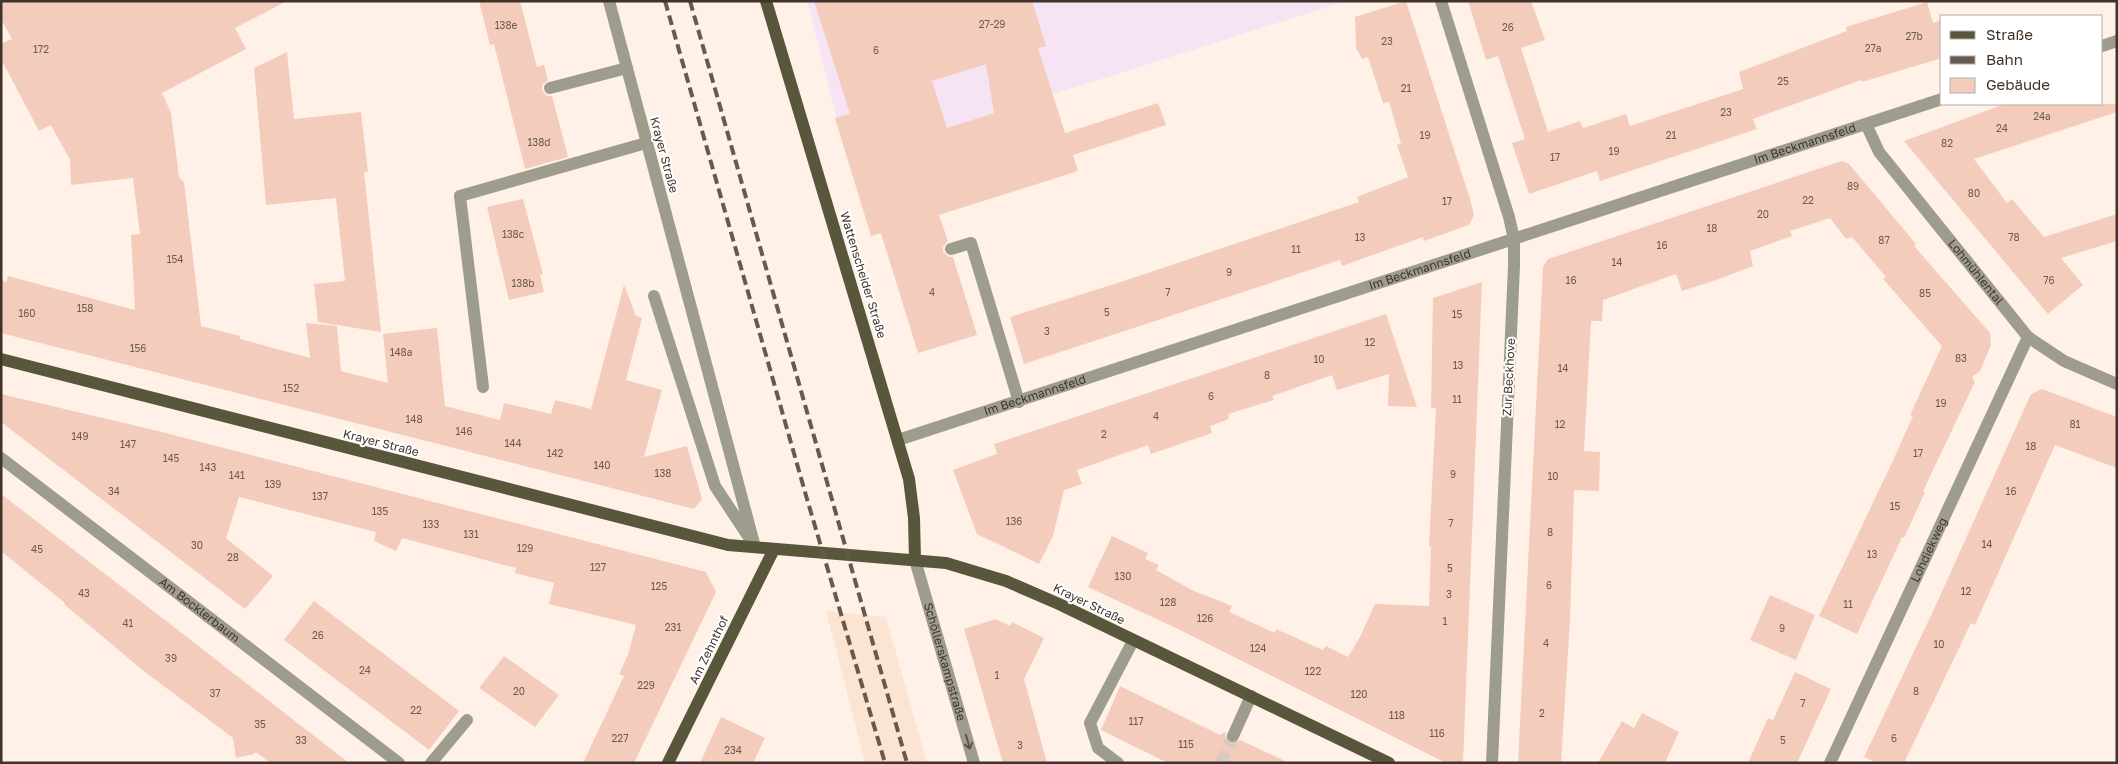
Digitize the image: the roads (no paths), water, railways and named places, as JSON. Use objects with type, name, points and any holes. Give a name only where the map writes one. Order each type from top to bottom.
[{"type":"main road","name":"Wattenscheider Straße","points":[[766,1],[909,479],[914,518],[916,560]]},
{"type":"main road","name":"Krayer Straße","points":[[1,359],[728,545],[916,560],[946,564],[1006,581],[1059,604],[1389,763]]},
{"type":"main road","name":"Am Zehnthof","points":[[668,763],[774,548]]},
{"type":"street","name":"Krayer Straße","points":[[609,1],[755,547]]},
{"type":"street","name":"Zur Beckhove","points":[[1441,1],[1509,217],[1514,240],[1492,763]]},
{"type":"street","points":[[2103,46],[2117,41]]},
{"type":"street","points":[[550,88],[626,68]]},
{"type":"street","name":"Im Beckmannsfeld","points":[[898,440],[1020,402],[1940,100]]},
{"type":"street","name":"Lohmühlental","points":[[1866,124],[1879,152],[2028,337],[2064,360],[2117,384]]},
{"type":"street","points":[[483,387],[460,196],[646,143]]},
{"type":"street","points":[[951,249],[971,243],[1020,402]]},
{"type":"street","points":[[654,296],[715,486],[755,547]]},
{"type":"street","name":"Lohdiekweg","points":[[1830,763],[2028,337]]},
{"type":"street","name":"Am Bocklerbaum","points":[[1,458],[399,763]]},
{"type":"street","name":"Schöllerskampstraße","points":[[916,560],[974,763]]},
{"type":"street","points":[[1118,763],[1098,748],[1090,723],[1133,641]]},
{"type":"street","points":[[1233,736],[1251,696]]},
{"type":"street","points":[[431,763],[466,720]]},
{"type":"tunnel","points":[[1221,763],[1233,736]]},
{"type":"railway","points":[[665,1],[807,499],[885,763]]},
{"type":"railway","points":[[690,1],[907,763]]}]
